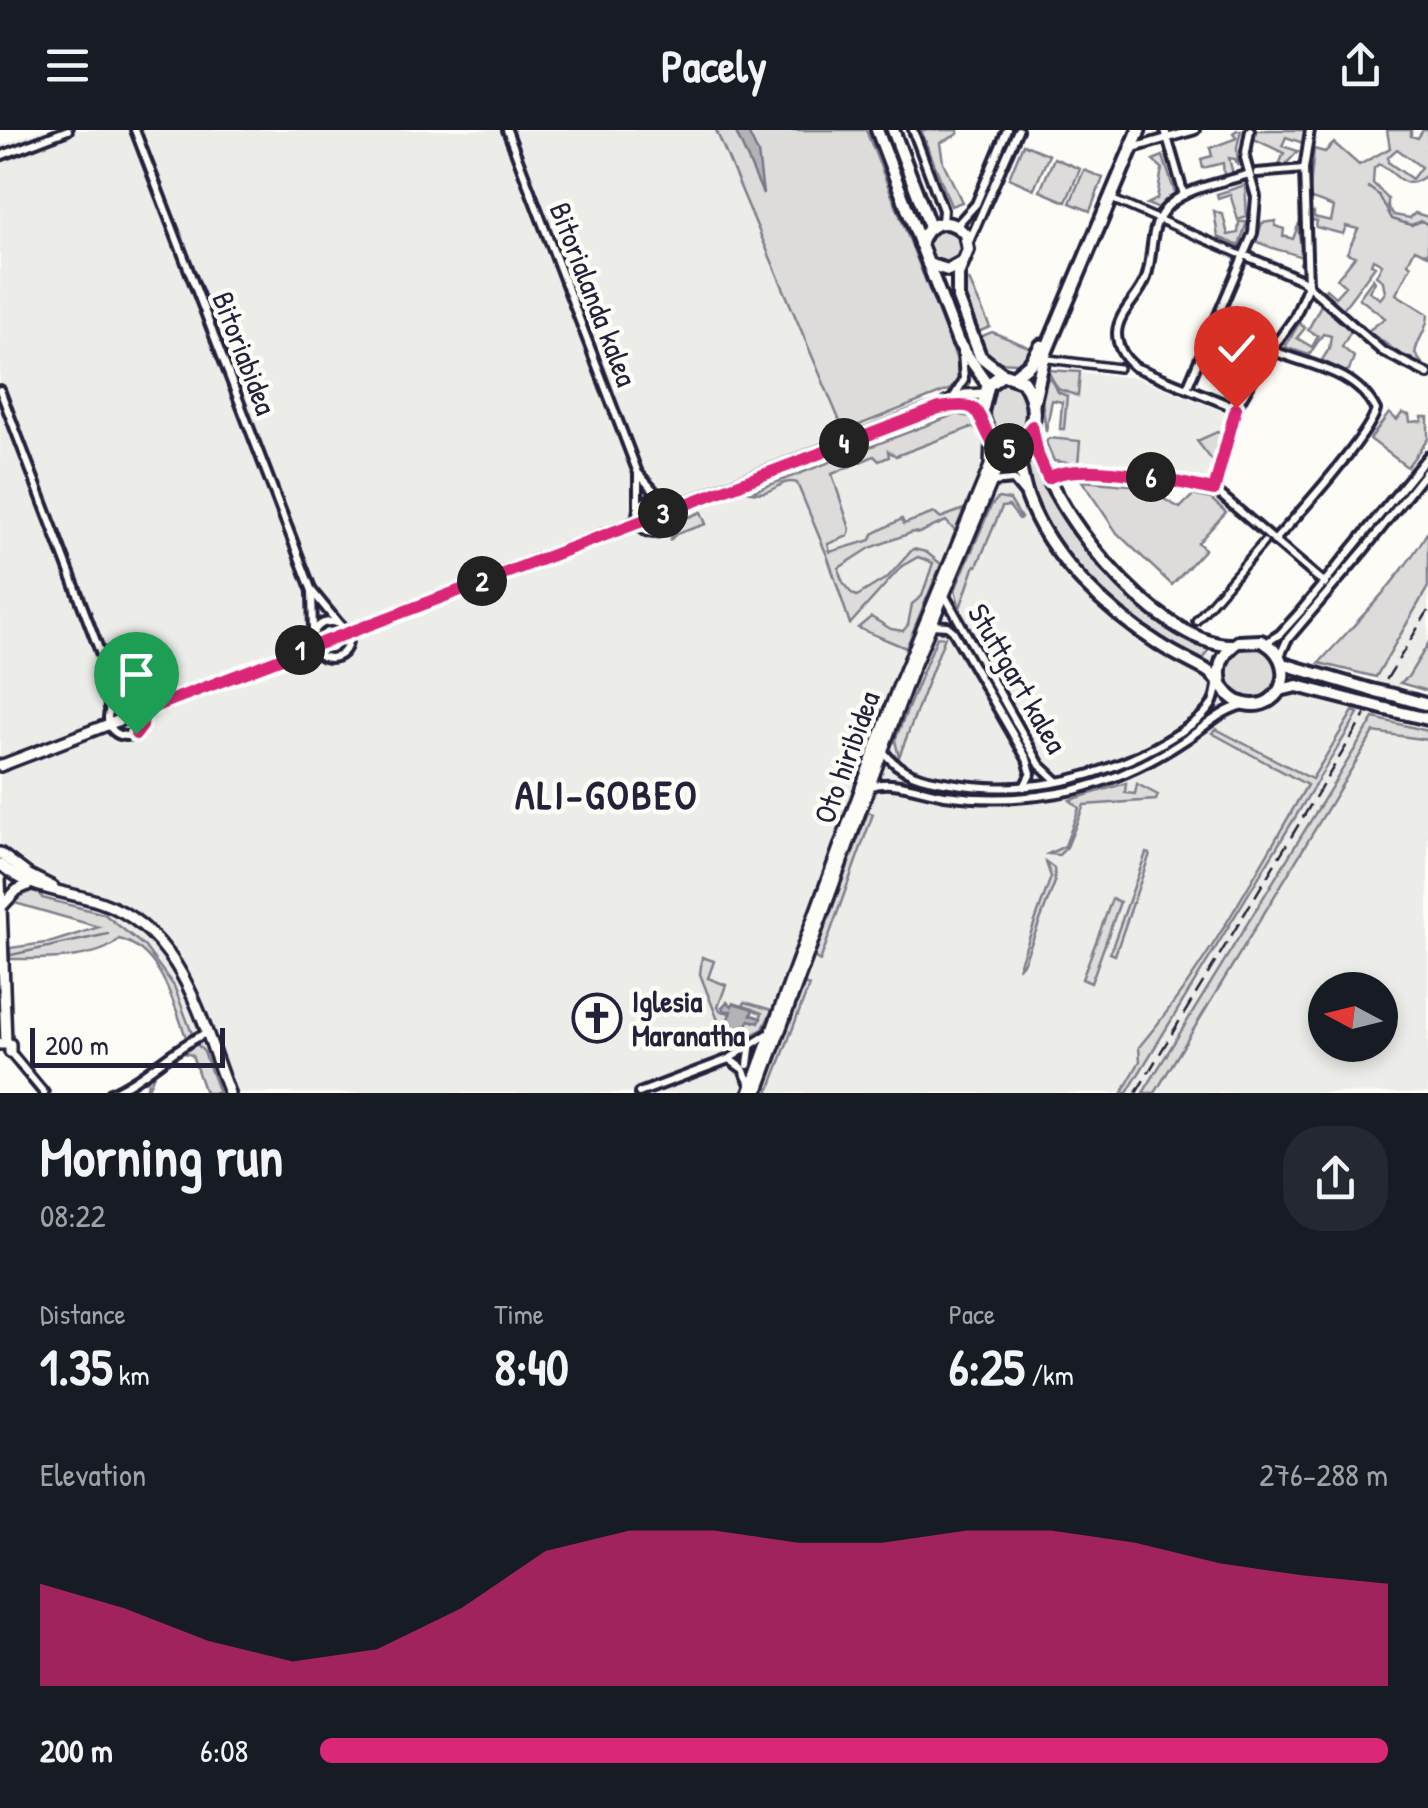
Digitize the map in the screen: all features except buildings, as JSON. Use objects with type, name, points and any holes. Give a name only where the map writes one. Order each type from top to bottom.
[{"type":"main road","points":[[876,130],[960,346],[986,390],[981,414],[991,440],[1011,447],[1026,439],[1032,426]]},
{"type":"main road","points":[[893,130],[930,227]]},
{"type":"main road","points":[[986,390],[1028,367],[1038,352],[1132,130]]},
{"type":"main road","points":[[1139,130],[1044,356],[1032,426],[1048,478],[1082,535],[1120,580],[1186,630],[1217,644],[1249,640],[1266,643],[1296,670],[1428,705]]},
{"type":"main road","points":[[920,244],[930,227],[942,222],[956,226],[964,234],[968,245],[961,263],[958,298],[977,350],[988,365],[1027,386],[1033,404]]},
{"type":"main road","points":[[928,264],[941,270],[961,263]]},
{"type":"main road","points":[[1011,447],[1027,498],[1058,549],[1104,602],[1139,631],[1219,680],[1228,696],[1244,704],[1260,704],[1292,685],[1428,720]]},
{"type":"main road","points":[[1219,680],[1224,654],[1233,645]]},
{"type":"main road","points":[[1279,690],[1283,677],[1281,660]]},
{"type":"street","points":[[0,156],[68,130]]},
{"type":"street","name":"Bitoriabidea","points":[[135,130],[312,591],[347,633]]},
{"type":"street","name":"Bitorialanda kalea","points":[[507,130],[638,473],[670,510]]},
{"type":"street","points":[[913,130],[943,210],[942,222]]},
{"type":"street","points":[[956,226],[976,204],[1007,130]]},
{"type":"street","points":[[968,245],[1018,130]]},
{"type":"street","points":[[1132,148],[1166,134],[1195,130]]},
{"type":"street","points":[[1186,388],[1253,234],[1253,174],[1245,150],[1250,130]]},
{"type":"street","points":[[1214,490],[1236,408],[1270,350],[1295,318],[1308,285],[1304,169],[1310,130]]},
{"type":"street","points":[[1166,134],[1184,195]]},
{"type":"street","points":[[1236,408],[1130,364],[1118,341],[1121,318],[1148,273],[1152,235],[1168,206],[1184,195],[1253,174],[1304,169]]},
{"type":"street","points":[[1116,201],[1308,285],[1382,351],[1428,374]]},
{"type":"street","points":[[952,400],[966,371],[960,346]]},
{"type":"street","points":[[1270,350],[1329,370],[1355,388],[1376,410],[1341,461],[1274,541]]},
{"type":"street","points":[[1050,359],[1119,368]]},
{"type":"street","points":[[0,390],[105,664],[112,678],[140,707],[142,726],[131,736],[116,733],[109,718],[105,664]]},
{"type":"street","points":[[0,766],[109,718],[313,640],[347,633],[638,517],[670,510],[986,390]]},
{"type":"street","points":[[939,408],[967,405],[981,414]]},
{"type":"street","name":"Oto hiribidea","points":[[758,1065],[897,690],[990,466],[991,440]]},
{"type":"street","name":"Oto hiribidea","points":[[752,1091],[758,1065],[931,625],[990,483],[1011,447]]},
{"type":"street","points":[[1266,643],[1280,634],[1325,584],[1428,456]]},
{"type":"street","points":[[1281,660],[1286,640],[1428,469]]},
{"type":"street","points":[[1048,478],[1069,470],[1153,477],[1214,490],[1325,584]]},
{"type":"street","name":"Bitorialanda kalea","points":[[638,473],[638,517]]},
{"type":"street","points":[[990,483],[1013,480],[1027,498]]},
{"type":"street","points":[[638,517],[647,500],[662,500]]},
{"type":"street","points":[[638,517],[648,531],[660,532],[670,523],[670,510]]},
{"type":"street","points":[[1196,621],[1264,542]]},
{"type":"street","name":"Bitoriabidea","points":[[312,591],[313,640]]},
{"type":"street","name":"Stuttgart kalea","points":[[944,594],[1040,765],[1058,782]]},
{"type":"street","points":[[313,640],[326,622],[340,624]]},
{"type":"street","name":"Stuttgart kalea","points":[[931,625],[947,626],[953,631],[1018,744],[1031,769],[1024,787]]},
{"type":"street","points":[[313,640],[320,655],[336,657],[347,646],[347,633]]},
{"type":"street","points":[[882,750],[907,773],[933,780],[970,786],[1024,787],[1058,782],[1118,766],[1170,739],[1208,708],[1219,680]]},
{"type":"street","points":[[109,718],[120,701],[140,707]]},
{"type":"street","points":[[869,787],[882,783],[981,798],[1018,798],[1074,790],[1139,767],[1227,710],[1244,704]]},
{"type":"street","points":[[882,783],[890,761]]},
{"type":"street","points":[[0,853],[29,875],[74,896]]},
{"type":"street","points":[[0,864],[28,884],[114,908],[152,933],[178,965],[229,1093]]},
{"type":"street","points":[[0,879],[7,1001],[4,1048],[44,1093]]},
{"type":"street","points":[[3,905],[28,884]]},
{"type":"street","points":[[639,1093],[732,1061],[772,1030]]},
{"type":"street","points":[[112,1093],[134,1083],[183,1044],[206,1033]]},
{"type":"street","points":[[750,1048],[758,1065]]},
{"type":"street","points":[[732,1061],[758,1065]]},
{"type":"street","points":[[732,1061],[746,1074],[752,1091]]},
{"type":"shaded area","points":[[42,130],[716,130],[853,460],[973,427],[986,447],[986,460],[1034,471],[1171,638],[1353,711],[1232,914],[1172,1008],[1139,1047],[1140,1061],[1122,1093],[219,1093],[174,986],[144,946],[104,914],[41,898],[39,892],[0,868],[0,146]]},
{"type":"shaded area","points":[[716,130],[866,130],[957,360],[958,378],[951,389],[844,431]]},
{"type":"shaded area","points":[[735,130],[747,130],[758,153],[763,194]]},
{"type":"shaded area","points":[[879,130],[890,130],[927,226],[920,235]]},
{"type":"shaded area","points":[[921,130],[958,130],[958,134],[940,143],[943,162],[962,202],[951,206]]},
{"type":"shaded area","points":[[1241,130],[1238,166],[1235,159],[1229,158],[1233,174],[1224,177],[1223,163],[1203,168],[1201,159],[1212,156],[1210,148],[1237,138],[1233,133]]},
{"type":"shaded area","points":[[1255,130],[1305,130],[1303,143],[1286,137],[1282,146],[1298,151],[1284,166],[1279,165],[1284,153],[1252,138]]},
{"type":"shaded area","points":[[1387,130],[1411,130],[1411,136],[1418,138],[1423,130],[1428,130],[1428,174],[1406,182],[1379,164],[1374,168],[1373,183],[1388,199],[1394,215],[1410,218],[1415,213],[1428,217],[1428,255],[1415,249],[1396,294],[1428,314],[1415,354],[1427,370],[1368,331],[1385,318],[1359,298],[1373,279],[1369,291],[1380,299],[1385,293],[1383,281],[1376,276],[1382,264],[1373,259],[1371,264],[1375,266],[1343,309],[1323,293],[1326,289],[1335,297],[1345,286],[1337,279],[1355,256],[1347,253],[1358,229],[1346,226],[1343,234],[1316,227],[1317,221],[1307,213],[1314,212],[1314,217],[1331,221],[1334,207],[1309,198],[1314,149],[1325,152],[1334,143],[1359,165],[1390,148]],"holes":[[[1397,149],[1421,167],[1412,179],[1388,162],[1388,157]]]},
{"type":"shaded area","points":[[1023,144],[1049,155],[1034,189],[1009,178]]},
{"type":"shaded area","points":[[1163,156],[1175,193],[1157,208],[1147,204],[1157,199],[1162,168],[1153,160]]},
{"type":"shaded area","points":[[1054,158],[1080,169],[1066,202],[1040,191]]},
{"type":"shaded area","points":[[1084,170],[1103,178],[1090,211],[1070,203]]},
{"type":"shaded area","points":[[1245,185],[1247,217],[1238,220],[1230,194],[1218,198],[1217,194]]},
{"type":"shaded area","points":[[1214,211],[1223,215],[1228,235],[1238,233],[1239,222],[1247,222],[1239,246],[1218,237]]},
{"type":"shaded area","points":[[1276,221],[1275,226],[1284,229],[1283,236],[1293,239],[1298,226],[1304,267],[1300,264],[1302,257],[1256,241],[1262,223]]},
{"type":"shaded area","points":[[945,227],[958,233],[964,246],[958,259],[945,265],[932,259],[926,246],[932,233]]},
{"type":"shaded area","points":[[969,280],[990,327],[978,332],[966,298],[964,283]]},
{"type":"shaded area","points":[[1322,303],[1352,329],[1342,347],[1354,357],[1349,370],[1344,372],[1322,360],[1331,336],[1323,334],[1309,355],[1285,347],[1299,323],[1305,328],[1297,338],[1312,347],[1318,336],[1308,330]]},
{"type":"shaded area","points":[[992,332],[1031,348],[1030,353],[1017,363],[997,362],[980,337]]},
{"type":"shaded area","points":[[1047,370],[1080,372],[1078,396],[1058,389]]},
{"type":"shaded area","points":[[1065,371],[1138,378],[1227,413],[1211,482],[1161,471],[1057,462]]},
{"type":"shaded area","points":[[1047,374],[1058,392],[1067,396],[1064,429],[1060,429],[1062,402],[1052,400],[1046,432],[1042,399]]},
{"type":"shaded area","points":[[1005,381],[1020,391],[1026,409],[1023,428],[1010,441],[997,437],[988,410],[996,386]]},
{"type":"shaded area","points":[[1389,413],[1397,420],[1402,413],[1409,415],[1410,422],[1428,417],[1428,439],[1407,467],[1370,439]]},
{"type":"shaded area","points":[[956,414],[970,417],[976,429],[972,427],[896,456],[888,451],[889,457],[879,461],[874,456],[832,474],[850,529],[848,536],[828,544],[830,552],[871,540],[873,534],[902,519],[904,524],[934,513],[940,518],[964,509],[955,531],[946,521],[870,548],[839,568],[845,585],[857,596],[888,577],[913,549],[926,552],[941,564],[906,648],[858,628],[871,617],[903,631],[912,604],[922,596],[933,563],[918,557],[902,566],[850,624],[797,483],[751,492]]},
{"type":"shaded area","points":[[1217,432],[1222,434],[1215,464],[1197,441]]},
{"type":"shaded area","points":[[1049,438],[1080,441],[1078,464],[1054,461],[1046,442]]},
{"type":"shaded area","points":[[1428,459],[1428,466],[1288,635],[1285,633]]},
{"type":"shaded area","points":[[1037,460],[1108,571],[1211,645],[1202,662],[1117,605],[1071,557],[1036,500],[1024,467]]},
{"type":"shaded area","points":[[1082,481],[1165,488],[1164,499],[1180,508],[1193,495],[1211,499],[1226,512],[1198,543],[1205,549],[1172,585],[1117,533]]},
{"type":"shaded area","points":[[998,498],[1010,500],[1021,518],[1009,506],[1002,507],[960,608],[955,590]]},
{"type":"shaded area","points":[[701,512],[706,524],[676,534],[669,541],[679,521]]},
{"type":"shaded area","points":[[1428,531],[1428,587],[1376,677],[1319,663],[1391,583]]},
{"type":"shaded area","points":[[1428,587],[1428,644],[1380,719],[1428,731],[1428,1093],[1155,1093],[1362,752],[1375,718],[1147,1092],[1127,1093],[1352,724]]},
{"type":"shaded area","points":[[937,637],[945,637],[899,757],[895,740]]},
{"type":"shaded area","points":[[1251,644],[1271,652],[1279,672],[1271,692],[1251,700],[1231,692],[1223,672],[1231,652]]},
{"type":"shaded area","points":[[1428,644],[1428,691],[1400,683],[1408,677]]},
{"type":"shaded area","points":[[1291,673],[1369,694],[1365,699],[1290,680]]},
{"type":"shaded area","points":[[1213,707],[1218,713],[1167,747],[1114,774],[1076,787],[1075,781],[1131,762]]},
{"type":"shaded area","points":[[1353,711],[1358,713],[1352,724],[1127,1093],[1122,1093],[1140,1061],[1139,1047],[1208,952],[1307,785],[1212,733],[1216,729],[1312,779]]},
{"type":"shaded area","points":[[1374,718],[1428,731],[1428,740],[1374,732],[1155,1093],[1143,1093]]},
{"type":"shaded area","points":[[903,775],[944,785],[1015,790],[1015,796],[965,794],[902,781]]},
{"type":"shaded area","points":[[1126,783],[1125,793],[1135,794],[1137,784],[1158,795],[1156,800],[1084,805],[1067,847],[1059,855],[1048,854],[1065,846],[1079,808],[1070,800]]},
{"type":"shaded area","points":[[868,812],[873,814],[820,961],[814,957]]},
{"type":"shaded area","points":[[1146,853],[1150,854],[1115,955],[1110,953]]},
{"type":"shaded area","points":[[1046,862],[1054,868],[1055,882],[1018,969],[1051,877]]},
{"type":"shaded area","points":[[24,890],[104,914],[144,946],[174,986],[193,1036],[187,1040],[156,966],[146,954],[119,939],[83,955],[10,959],[10,948],[52,942],[99,927],[15,903],[15,895]]},
{"type":"shaded area","points":[[1112,899],[1120,902],[1091,983],[1082,979]]},
{"type":"shaded area","points":[[702,957],[714,961],[708,978],[726,985],[718,1007],[730,1013],[725,1029],[749,1020],[759,1022],[762,1013],[743,1006],[745,1002],[772,1010],[763,1029],[728,1046],[700,974]]},
{"type":"shaded area","points":[[804,984],[809,986],[768,1093],[764,1093]]},
{"type":"shaded area","points":[[727,1002],[753,1009],[751,1015],[761,1018],[759,1023],[749,1020],[744,1036],[725,1030],[731,1011],[722,1007]]},
{"type":"shaded area","points":[[195,1042],[204,1052],[219,1093],[205,1093],[192,1055],[184,1053],[156,1070],[146,1093],[149,1074]]},
{"type":"waterway","points":[[1368,187],[1379,195],[1392,219],[1428,225]]},
{"type":"waterway","points":[[11,955],[108,934]]},
{"type":"railway","points":[[1136,1093],[1428,611]]},
{"type":"place","name":"Iglesia Maranatha","points":[[597,1018]]},
{"type":"district","name":"ALI-GOBEO","points":[[607,794]]},
{"type":"route","points":[[136,734],[142,726],[143,711],[939,408],[967,405],[981,414],[991,440],[1006,448],[1026,439],[1032,426],[1048,478],[1069,470],[1153,477],[1214,490],[1236,408]]}]
